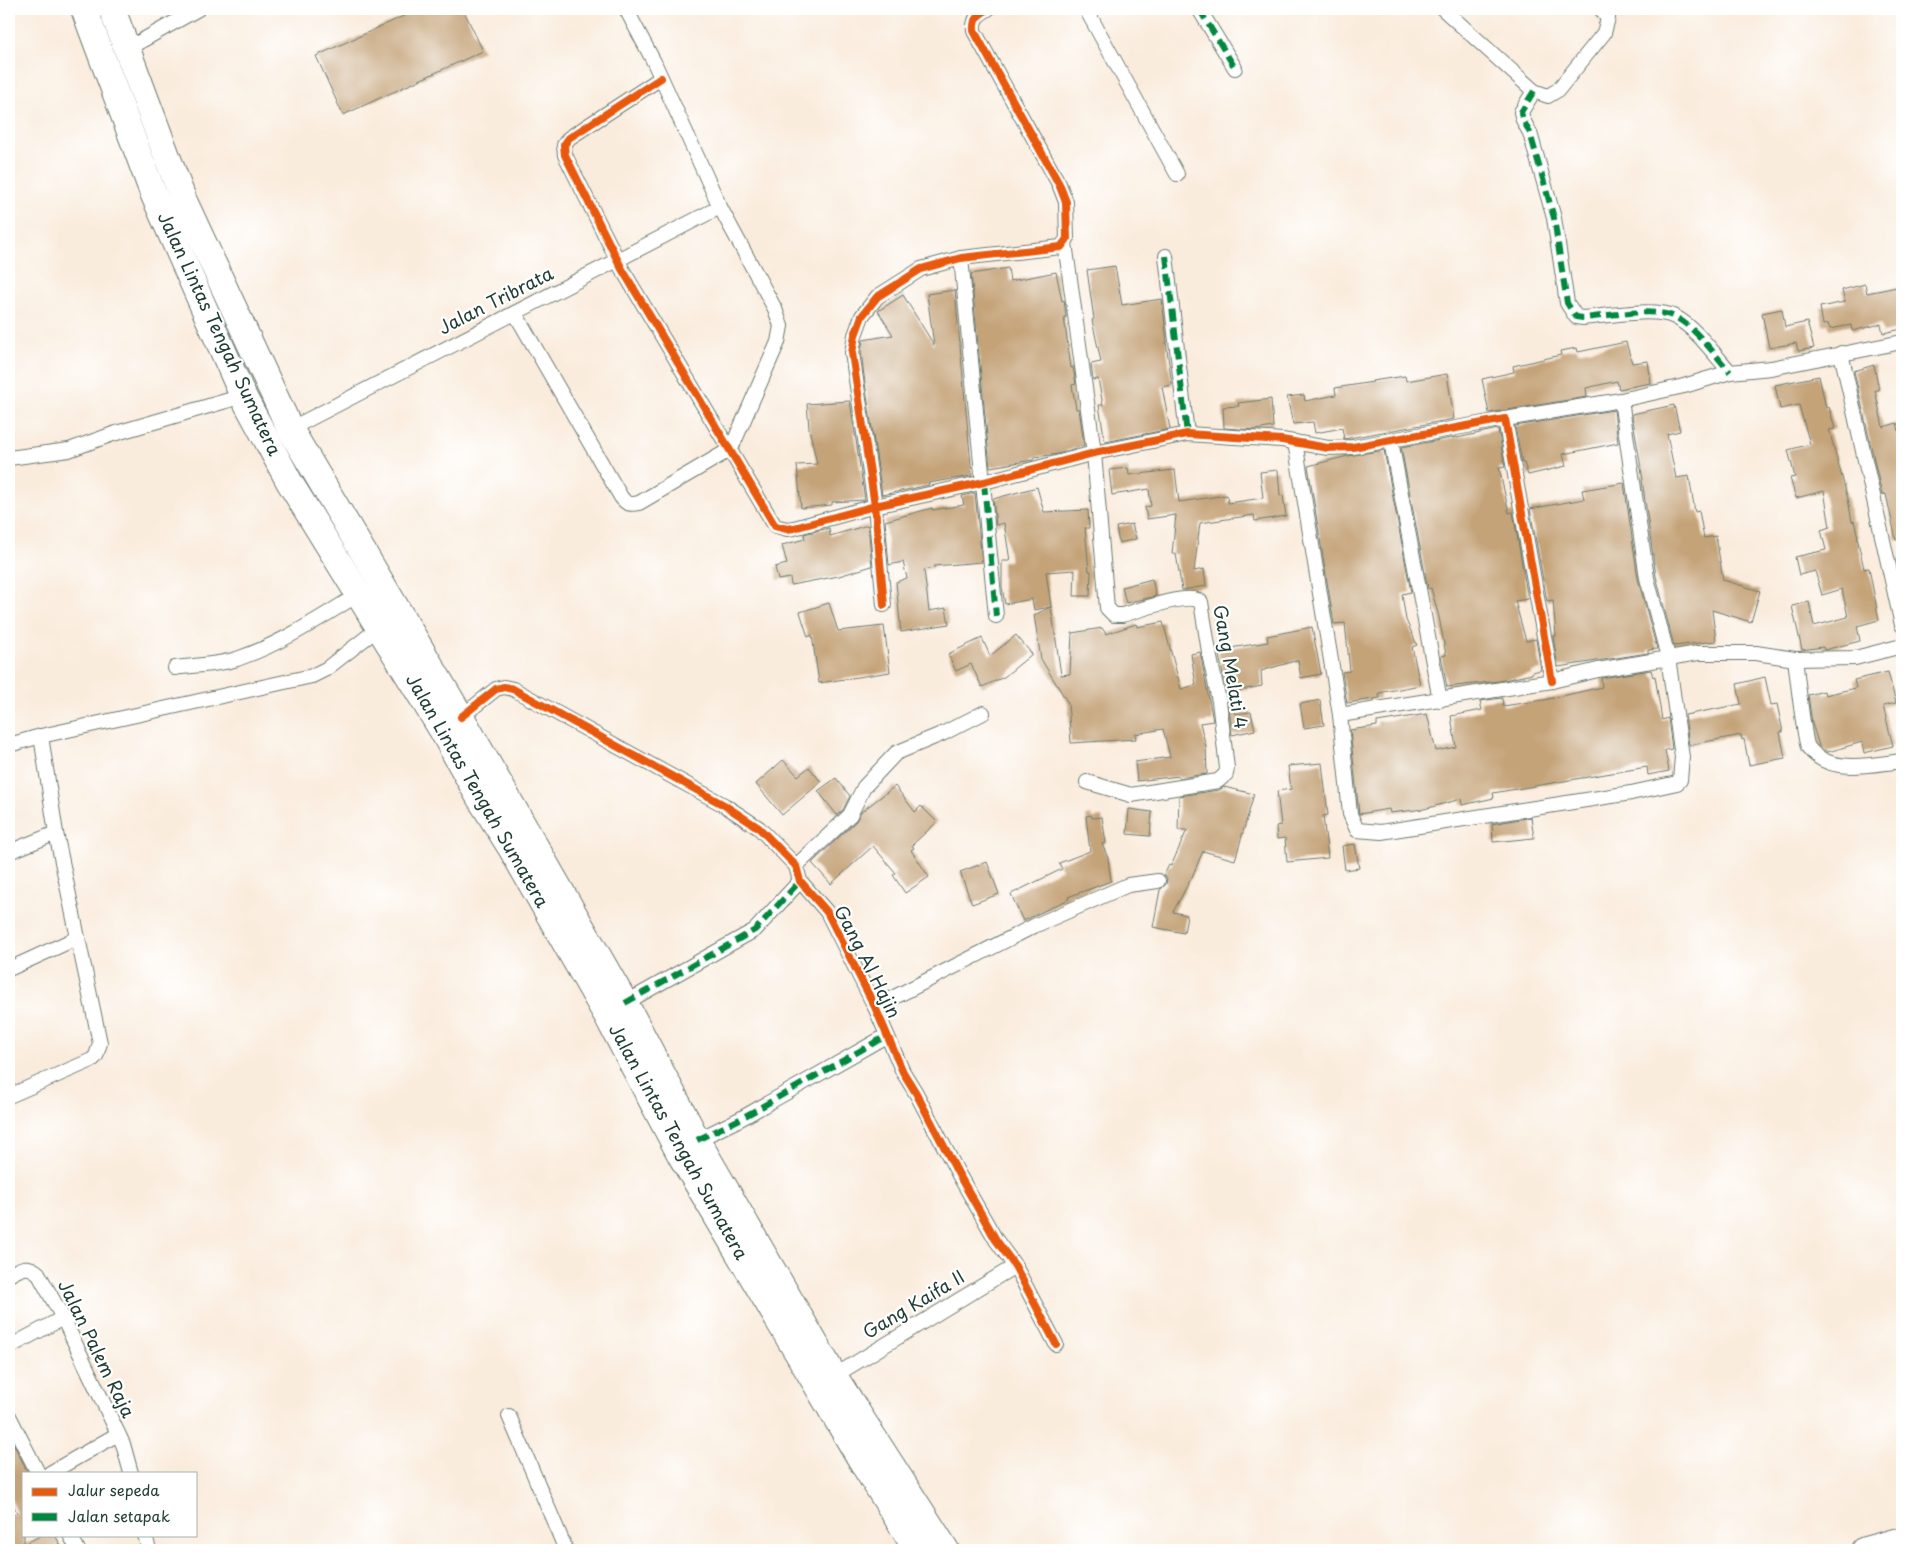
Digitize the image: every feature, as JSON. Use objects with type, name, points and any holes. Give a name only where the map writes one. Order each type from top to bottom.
[{"type":"highway","name":"Jalan Lintas Tengah Sumatera","points":[[84,9],[153,193],[243,396],[290,484],[442,730],[489,791],[625,1003],[697,1140],[834,1376],[946,1550]]},
{"type":"highway","name":"Jalan Lintas Tengah Sumatera","points":[[112,9],[184,200],[290,429],[461,716],[489,791]]},
{"type":"highway","name":"Jalan Lintas Tengah Sumatera","points":[[520,842],[606,1014],[682,1156],[864,1465],[910,1547]]},
{"type":"highway","points":[[1865,1550],[1902,1540]]},
{"type":"street","points":[[126,49],[198,9]]},
{"type":"street","points":[[515,312],[577,423],[621,497],[628,504],[639,503],[730,448],[778,342],[781,326],[775,309],[720,207],[661,78],[626,9]]},
{"type":"street","points":[[988,9],[976,16],[974,31],[1059,184],[1066,202],[1066,241],[1094,453]]},
{"type":"street","points":[[1086,9],[1177,174]]},
{"type":"street","points":[[1198,9],[1235,68]]},
{"type":"street","points":[[1443,9],[1534,91],[1548,96],[1558,90],[1604,33],[1608,18],[1601,9]]},
{"type":"street","points":[[661,78],[569,138],[564,145],[565,155],[617,259],[775,526],[787,529],[875,506],[984,482],[1094,453],[1187,434],[1295,442],[1328,448],[1353,447],[1621,400],[1684,386],[1730,372],[1771,368],[1902,342]]},
{"type":"street","points":[[1534,91],[1521,112],[1530,133],[1554,218],[1567,303],[1570,310],[1576,317],[1583,318],[1654,312],[1675,316],[1690,327],[1730,372]]},
{"type":"street","name":"Jalan Tribrata","points":[[290,429],[720,207]]},
{"type":"street","points":[[884,605],[875,506],[852,353],[854,335],[862,316],[877,297],[921,269],[961,258],[1061,247],[1066,241]]},
{"type":"street","points":[[1166,256],[1187,434]]},
{"type":"street","points":[[961,258],[996,616]]},
{"type":"street","points":[[1841,353],[1902,625]]},
{"type":"street","points":[[9,458],[69,450],[243,396]]},
{"type":"street","points":[[1295,442],[1340,715],[1350,814],[1357,830],[1380,832],[1631,794],[1677,784],[1682,776],[1682,756],[1668,657],[1647,578],[1621,400]]},
{"type":"street","points":[[1505,419],[1552,681]]},
{"type":"street","points":[[1391,441],[1440,700]]},
{"type":"street","name":"Gang Melati 4","points":[[1086,782],[1130,795],[1218,781],[1226,774],[1219,701],[1201,602],[1197,599],[1183,598],[1122,615],[1114,615],[1106,608],[1094,453]]},
{"type":"street","points":[[175,668],[234,660],[269,646],[305,627],[359,594]]},
{"type":"street","points":[[9,745],[40,736],[312,676],[326,669],[380,627]]},
{"type":"street","points":[[1340,715],[1552,681],[1598,670],[1698,653],[1739,652],[1795,659],[1856,658],[1902,646]]},
{"type":"street","points":[[1795,659],[1807,746],[1822,759],[1835,764],[1860,766],[1902,761]]},
{"type":"street","name":"Gang Al Hajin","points":[[461,716],[496,688],[513,689],[724,805],[759,828],[796,866],[800,881],[827,912],[875,1007],[903,1072],[996,1240],[1015,1266],[1056,1344]]},
{"type":"street","points":[[796,866],[850,815],[864,787],[896,753],[944,733],[984,713]]},
{"type":"street","points":[[9,1096],[92,1060],[100,1049],[56,833],[40,736]]},
{"type":"street","points":[[9,852],[56,833]]},
{"type":"street","points":[[875,1007],[1034,926],[1128,885],[1158,880]]},
{"type":"street","points":[[625,1003],[755,930],[800,881]]},
{"type":"street","points":[[9,968],[77,938]]},
{"type":"street","points":[[697,1140],[886,1036]]},
{"type":"street","name":"Gang Kaifa II","points":[[834,1376],[1015,1266]]},
{"type":"street","name":"Jalan Palem Raja","points":[[9,1275],[22,1268],[32,1267],[38,1273],[63,1318],[118,1434],[131,1472]]},
{"type":"street","points":[[9,1347],[63,1318]]},
{"type":"street","points":[[9,1416],[37,1472]]},
{"type":"street","points":[[509,1416],[566,1550]]},
{"type":"street","points":[[52,1472],[118,1434]]},
{"type":"street","points":[[71,1536],[78,1550]]},
{"type":"street","points":[[146,1536],[149,1550]]},
{"type":"building","points":[[419,9],[463,9],[483,51],[343,115],[316,56]]},
{"type":"building","points":[[1115,266],[1122,305],[1162,299],[1172,385],[1162,387],[1170,429],[1105,442],[1099,405],[1103,405],[1098,379],[1093,380],[1091,364],[1101,362],[1092,320],[1094,319],[1087,270]]},
{"type":"building","points":[[1008,268],[1010,281],[1056,272],[1062,301],[1064,300],[1066,317],[1064,317],[1071,368],[1073,367],[1076,384],[1072,385],[1076,409],[1079,409],[1084,445],[1058,454],[1034,457],[1033,460],[990,467],[971,274]]},
{"type":"building","points":[[1865,284],[1867,293],[1902,286],[1902,329],[1883,333],[1881,324],[1852,331],[1851,325],[1830,329],[1828,324],[1823,325],[1820,307],[1845,302],[1842,290]]},
{"type":"building","points":[[955,290],[972,476],[928,483],[929,485],[882,495],[863,369],[861,350],[863,340],[893,335],[878,311],[903,295],[934,345],[927,294]]},
{"type":"building","points":[[1782,309],[1785,327],[1807,322],[1814,348],[1798,351],[1796,343],[1769,348],[1762,313]]},
{"type":"building","points":[[1626,342],[1632,363],[1648,361],[1651,383],[1619,389],[1617,381],[1586,388],[1587,397],[1489,413],[1482,379],[1514,372],[1513,366],[1561,355],[1560,351],[1577,348],[1578,352]]},
{"type":"building","points":[[1874,365],[1879,390],[1875,390],[1883,427],[1897,423],[1902,443],[1902,539],[1896,540],[1886,494],[1882,495],[1854,371]]},
{"type":"building","points":[[1447,374],[1454,419],[1344,439],[1342,428],[1315,433],[1313,422],[1293,424],[1287,397],[1304,395],[1305,401],[1336,395],[1335,388],[1405,376],[1406,381]]},
{"type":"building","points":[[1819,376],[1826,408],[1829,407],[1835,429],[1829,430],[1848,499],[1852,522],[1854,521],[1864,569],[1869,568],[1879,620],[1857,626],[1860,641],[1824,650],[1823,647],[1802,650],[1792,606],[1809,602],[1814,626],[1848,617],[1842,589],[1822,595],[1815,571],[1799,575],[1795,557],[1826,550],[1821,530],[1830,527],[1824,491],[1796,498],[1790,478],[1795,477],[1788,450],[1810,444],[1799,405],[1780,409],[1775,385]]},
{"type":"building","points":[[1271,399],[1273,427],[1255,430],[1224,428],[1223,407],[1239,406],[1238,403]]},
{"type":"building","points":[[850,401],[865,500],[832,502],[832,505],[801,508],[797,465],[817,464],[809,428],[807,404]]},
{"type":"building","points":[[1674,405],[1680,431],[1667,434],[1676,478],[1689,476],[1695,512],[1699,511],[1704,538],[1716,536],[1723,580],[1760,591],[1751,622],[1712,610],[1716,641],[1674,646],[1656,576],[1632,414]]},
{"type":"building","points":[[1614,410],[1618,443],[1563,454],[1566,466],[1528,475],[1524,463],[1522,463],[1515,426]]},
{"type":"building","points":[[1498,429],[1505,467],[1499,468],[1509,513],[1513,512],[1528,599],[1515,601],[1526,641],[1536,639],[1541,670],[1532,672],[1532,674],[1499,681],[1447,687],[1441,656],[1446,655],[1439,617],[1431,588],[1428,589],[1401,447]]},
{"type":"building","points":[[1384,450],[1411,592],[1402,594],[1406,620],[1417,645],[1412,647],[1420,685],[1379,693],[1380,698],[1347,703],[1342,672],[1350,671],[1345,623],[1334,624],[1308,466],[1348,456]]},
{"type":"building","points":[[1128,468],[1129,475],[1175,470],[1179,502],[1227,495],[1228,503],[1263,498],[1260,472],[1278,470],[1280,496],[1283,495],[1286,516],[1255,521],[1254,515],[1200,523],[1194,571],[1204,569],[1206,586],[1182,590],[1176,554],[1172,554],[1176,515],[1147,519],[1145,507],[1151,506],[1149,489],[1112,495],[1109,470]]},
{"type":"building","points":[[1624,483],[1638,579],[1657,649],[1648,650],[1648,653],[1558,667],[1553,636],[1556,636],[1553,600],[1547,601],[1530,509],[1584,499],[1582,490]]},
{"type":"building","points":[[1037,487],[1044,512],[1088,510],[1089,528],[1085,528],[1089,571],[1091,571],[1090,596],[1074,596],[1075,570],[1046,572],[1061,675],[1070,674],[1072,633],[1102,628],[1106,634],[1136,624],[1137,627],[1163,622],[1181,689],[1196,685],[1191,654],[1200,652],[1213,721],[1200,723],[1206,747],[1207,774],[1137,781],[1135,762],[1170,757],[1163,729],[1135,734],[1136,739],[1071,743],[1068,703],[1041,659],[1034,615],[1051,607],[1034,610],[1032,599],[1005,604],[1002,587],[1002,561],[1010,561],[1004,523],[996,525],[993,499]]},
{"type":"building","points":[[975,493],[982,562],[934,566],[934,568],[924,570],[929,611],[946,608],[949,624],[901,632],[896,582],[907,578],[903,562],[889,565],[885,521],[932,508],[932,510],[964,505],[962,496]]},
{"type":"building","points":[[1132,524],[1136,539],[1119,543],[1116,527]]},
{"type":"building","points":[[868,525],[872,566],[839,576],[791,585],[790,578],[778,580],[775,567],[787,564],[782,545],[805,539],[804,534],[829,528],[830,536]]},
{"type":"building","points":[[1152,579],[1156,596],[1126,603],[1122,587]]},
{"type":"building","points":[[829,603],[838,631],[884,626],[890,672],[819,683],[812,635],[808,637],[800,612]]},
{"type":"building","points":[[1312,627],[1321,674],[1301,678],[1298,660],[1261,671],[1262,686],[1230,692],[1235,714],[1251,712],[1255,730],[1232,735],[1228,699],[1218,650],[1268,642],[1267,636]]},
{"type":"building","points":[[1016,635],[1032,654],[1004,677],[982,687],[971,664],[956,671],[948,654],[982,638],[990,656]]},
{"type":"building","points":[[1651,670],[1653,677],[1655,676],[1662,720],[1668,718],[1672,749],[1665,750],[1669,771],[1648,775],[1647,767],[1493,793],[1494,798],[1462,805],[1461,799],[1424,809],[1390,813],[1389,809],[1359,814],[1350,730],[1377,726],[1377,722],[1427,714],[1436,751],[1456,747],[1451,716],[1482,710],[1480,701],[1502,698],[1503,706],[1544,700],[1602,687],[1601,678]]},
{"type":"building","points":[[1888,672],[1896,703],[1883,706],[1893,746],[1864,753],[1862,742],[1828,752],[1822,749],[1819,746],[1812,723],[1808,695],[1824,691],[1825,695],[1856,688],[1854,680]]},
{"type":"building","points":[[1765,677],[1771,705],[1777,704],[1783,732],[1780,732],[1785,758],[1749,765],[1744,739],[1742,740],[1741,735],[1689,745],[1685,715],[1741,704],[1737,684]]},
{"type":"building","points":[[1320,700],[1324,725],[1304,728],[1300,704]]},
{"type":"building","points":[[783,760],[798,776],[809,767],[821,782],[782,815],[756,784]]},
{"type":"building","points":[[1322,763],[1328,815],[1323,816],[1328,858],[1287,862],[1285,838],[1277,839],[1276,826],[1281,825],[1277,791],[1291,789],[1288,766]]},
{"type":"building","points":[[836,778],[850,796],[843,810],[837,815],[818,791]]},
{"type":"building","points":[[895,786],[915,812],[921,806],[937,822],[912,845],[914,848],[911,850],[929,877],[905,893],[893,875],[896,873],[873,846],[831,884],[812,863],[856,821],[861,812]]},
{"type":"building","points":[[1224,787],[1254,794],[1235,860],[1203,851],[1192,877],[1173,912],[1187,915],[1184,933],[1153,927],[1160,890],[1166,884],[1167,879],[1164,875],[1169,865],[1171,866],[1187,830],[1178,830],[1179,796],[1219,790]]},
{"type":"building","points":[[1129,809],[1152,812],[1150,836],[1127,834]]},
{"type":"building","points":[[1091,815],[1092,818],[1102,817],[1106,843],[1102,844],[1108,858],[1111,881],[1068,897],[1069,899],[1023,921],[1011,894],[1062,869],[1059,863],[1090,851],[1086,816]]},
{"type":"building","points":[[1531,817],[1534,838],[1493,842],[1492,824]]},
{"type":"building","points":[[1355,844],[1359,868],[1345,870],[1342,846]]},
{"type":"building","points":[[987,862],[999,894],[972,904],[960,872]]},
{"type":"building","points":[[9,1435],[27,1471],[22,1472],[22,1536],[24,1536],[24,1544],[40,1536],[56,1536],[63,1550],[9,1550],[9,1517],[17,1513],[9,1495]]},
{"type":"marked path","points":[[1199,9],[1235,68]]},
{"type":"marked path","points":[[1534,91],[1521,112],[1530,133],[1554,218],[1567,303],[1576,317],[1583,318],[1643,312],[1666,314],[1675,317],[1690,327],[1730,372]]},
{"type":"marked path","points":[[1166,256],[1187,434]]},
{"type":"marked path","points":[[984,482],[996,616]]},
{"type":"marked path","points":[[625,1003],[755,930],[800,881]]},
{"type":"marked path","points":[[697,1140],[740,1119],[886,1036]]},
{"type":"cycle path","points":[[884,605],[875,506],[852,353],[855,335],[862,316],[877,297],[921,269],[961,258],[1061,247],[1067,239],[1066,202],[1059,184],[974,31],[974,23],[977,17],[988,9]]},
{"type":"cycle path","points":[[661,78],[569,138],[564,145],[565,155],[622,269],[775,526],[787,529],[794,528],[875,506],[984,482],[1094,453],[1187,434],[1282,440],[1328,448],[1353,447],[1505,419],[1552,681]]},
{"type":"cycle path","points":[[461,717],[496,689],[504,687],[513,689],[724,805],[759,828],[796,866],[800,881],[827,912],[875,1007],[903,1072],[996,1240],[1015,1266],[1056,1344]]}]
